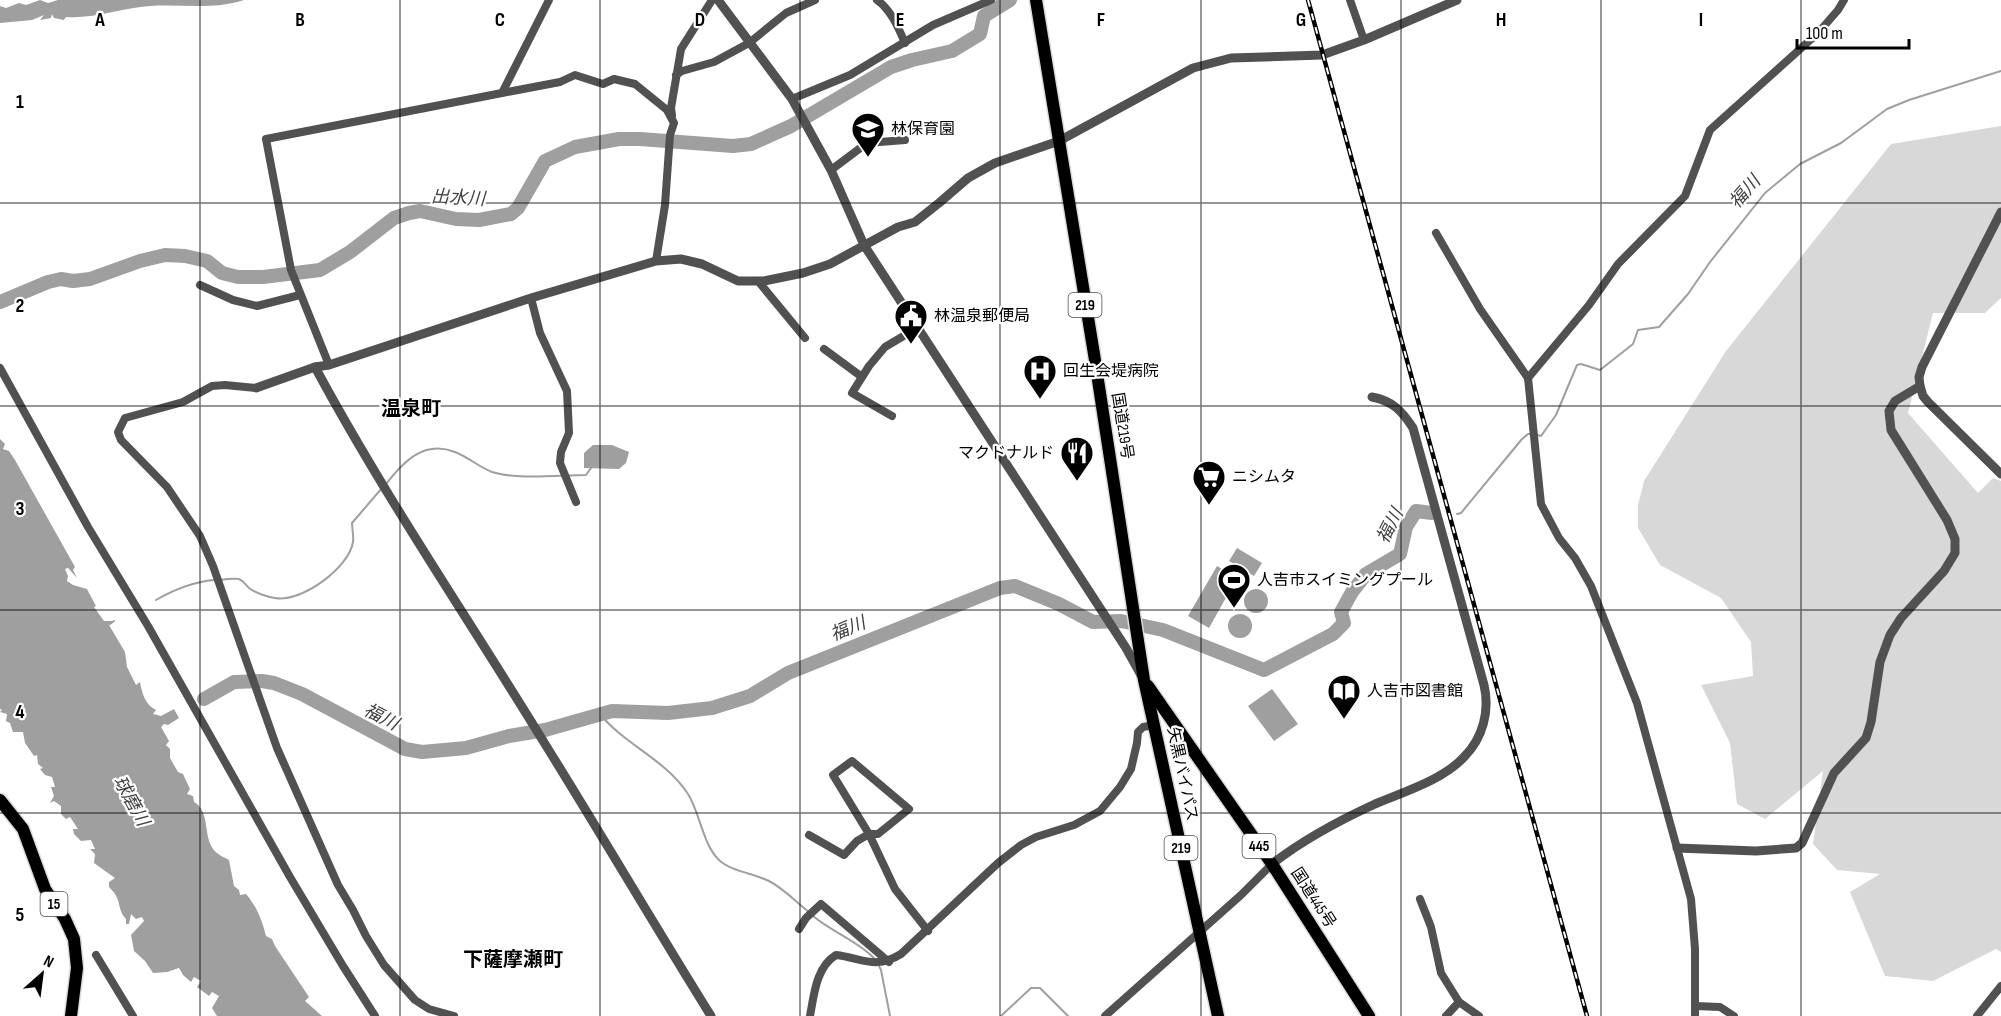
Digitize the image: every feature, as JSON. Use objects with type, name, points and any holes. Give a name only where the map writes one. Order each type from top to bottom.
[{"type":"main road","name":"国道219号","points":[[1036,0],[1144,680]]},
{"type":"main road","name":"国道445号","points":[[1144,680],[1272,864],[1369,1016]]},
{"type":"main road","name":"矢黒バイパス","points":[[1144,680],[1218,1016]]},
{"type":"main road","points":[[1154,725],[1171,719]]},
{"type":"main road","name":"15","points":[[0,800],[23,829],[45,889],[65,919],[74,939],[77,968],[71,1016]]},
{"type":"street","points":[[502,93],[549,0]]},
{"type":"street","points":[[656,261],[670,135],[674,123],[671,108],[681,49],[712,0]]},
{"type":"street","points":[[718,0],[792,99],[831,170],[864,245],[1126,648],[1144,680]]},
{"type":"street","points":[[676,75],[682,71],[714,62],[749,43],[786,13],[815,0]]},
{"type":"street","points":[[877,0],[883,4],[894,19],[905,43]]},
{"type":"street","points":[[792,99],[850,75],[933,25],[991,0]]},
{"type":"street","points":[[1350,0],[1364,40]]},
{"type":"street","points":[[454,1016],[429,1009],[415,1000],[384,965],[366,936],[338,885],[277,748],[213,566],[200,536],[167,487],[122,440],[118,432],[125,418],[183,402],[212,386],[256,388],[531,298],[656,261],[681,259],[702,264],[738,280],[758,281],[803,273],[830,264],[898,226],[915,222],[968,178],[995,163],[1059,141],[1183,73],[1204,64],[1231,58],[1322,55],[1364,40],[1457,0]]},
{"type":"street","points":[[1528,378],[1589,305],[1618,264],[1685,196],[1710,130],[1818,33],[1844,0]]},
{"type":"street","points":[[329,365],[291,270],[266,139],[560,82],[575,75],[603,84],[614,79],[635,84],[667,110],[674,123]]},
{"type":"street","points":[[831,170],[867,143],[905,140]]},
{"type":"street","points":[[2001,212],[1920,376],[1923,396],[2001,474]]},
{"type":"street","points":[[1436,233],[1480,309],[1528,378],[1541,504],[1559,538],[1575,558],[1591,586],[1637,703],[1691,899],[1695,948],[1695,1016]]},
{"type":"street","points":[[758,281],[805,338]]},
{"type":"street","points":[[200,285],[233,300],[257,306],[300,295]]},
{"type":"street","points":[[531,298],[543,341],[567,391],[569,433],[561,452],[560,463],[576,502]]},
{"type":"street","points":[[891,416],[852,393],[885,347],[917,328]]},
{"type":"street","points":[[824,349],[862,377]]},
{"type":"street","points":[[315,367],[347,426],[440,580],[545,743],[711,1016]]},
{"type":"street","points":[[0,368],[88,527],[148,626],[290,877],[375,1016]]},
{"type":"street","points":[[1677,848],[1756,851],[1796,848],[1802,843],[1814,820],[1834,773],[1866,738],[1871,722],[1880,662],[1890,635],[1901,618],[1944,571],[1956,546],[1953,530],[1891,430],[1889,411],[1895,401],[1920,386]]},
{"type":"street","points":[[1105,1016],[1200,932],[1272,864],[1299,843],[1321,830],[1395,797],[1452,767],[1470,751],[1485,720],[1487,696],[1413,428],[1403,411],[1385,400],[1372,397]]},
{"type":"street","points":[[1126,648],[1138,642],[1137,636]]},
{"type":"street","points":[[810,1016],[813,996],[827,960],[836,955],[869,962],[889,962],[928,931],[977,882],[1022,845],[1036,837],[1074,825],[1100,811],[1120,787],[1131,769],[1138,732],[1143,727],[1154,725]]},
{"type":"street","points":[[809,835],[844,855],[857,841],[869,834],[878,834],[909,808],[852,761],[833,775],[869,834],[895,889],[928,931]]},
{"type":"street","points":[[1420,899],[1431,927],[1441,973],[1459,1002],[1479,1016]]},
{"type":"street","points":[[800,929],[806,918],[821,904],[889,962]]},
{"type":"street","points":[[96,955],[133,1016]]},
{"type":"street","points":[[1977,1016],[2001,986]]},
{"type":"street","points":[[1446,1016],[1459,1002]]},
{"type":"street","points":[[1695,1006],[1720,1007],[1734,1016]]},
{"type":"shaded area","points":[[2001,126],[2001,298],[1985,313],[1933,313],[1908,413],[1978,493],[1993,478],[2001,481],[2001,952],[1996,949],[1933,981],[1885,976],[1850,892],[1880,874],[1837,870],[1813,844],[1823,771],[1765,819],[1737,804],[1730,743],[1701,685],[1753,676],[1751,642],[1721,598],[1660,565],[1638,528],[1638,505],[1644,481],[1726,351],[1891,144]]},
{"type":"water","points":[[40,0],[48,3],[58,0],[244,0],[209,6],[140,7],[87,16],[66,17],[64,20],[54,18],[52,14],[51,18],[40,20],[44,15],[32,20],[0,23],[0,6],[6,8],[19,3],[26,5]]},
{"type":"water","name":"球磨川","points":[[0,439],[5,444],[3,449],[9,451],[15,460],[75,567],[73,570],[77,578],[68,568],[65,569],[68,576],[67,581],[87,589],[96,606],[94,607],[104,621],[114,621],[109,625],[125,652],[127,667],[136,685],[140,682],[147,702],[156,710],[153,714],[161,716],[174,709],[179,718],[161,727],[169,741],[166,745],[170,749],[170,758],[178,772],[183,774],[190,789],[187,794],[193,796],[194,802],[203,812],[209,841],[218,854],[229,860],[234,886],[239,890],[240,895],[246,894],[253,904],[266,936],[272,939],[309,997],[305,1001],[322,1016],[217,1016],[212,1008],[219,996],[212,992],[209,996],[197,987],[201,981],[194,977],[191,982],[179,968],[153,973],[134,951],[131,935],[144,921],[142,917],[136,919],[131,914],[129,924],[126,924],[116,896],[109,887],[109,882],[115,878],[94,863],[95,854],[90,849],[95,849],[91,840],[81,841],[74,834],[73,829],[78,829],[70,817],[66,819],[61,814],[61,806],[54,801],[50,803],[54,796],[51,787],[55,787],[52,777],[45,775],[40,769],[43,768],[38,764],[37,755],[34,756],[25,743],[23,732],[13,732],[10,723],[6,721],[7,714],[0,712],[2,710],[0,709]]},
{"type":"water","points":[[593,445],[612,445],[629,452],[626,463],[619,469],[584,468],[584,453]]},
{"type":"water","points":[[1237,548],[1262,563],[1254,576],[1229,561]]},
{"type":"water","points":[[1217,566],[1237,578],[1209,628],[1188,616]]},
{"type":"water","points":[[1256,589],[1264,593],[1268,601],[1264,609],[1256,613],[1248,609],[1244,601],[1248,593]]},
{"type":"water","points":[[1240,614],[1245,615],[1251,621],[1251,631],[1245,637],[1240,638],[1235,637],[1229,631],[1228,626],[1229,621],[1235,615]]},
{"type":"water","points":[[1272,689],[1298,724],[1274,741],[1248,706]]},
{"type":"waterway","name":"出水川","points":[[0,302],[48,282],[61,279],[73,281],[90,279],[140,261],[165,255],[185,256],[207,261],[222,273],[238,277],[263,277],[320,270],[350,252],[394,218],[409,213],[420,211],[456,219],[479,220],[511,214],[518,208],[545,161],[575,147],[619,139],[733,146],[751,144],[791,126],[891,67],[952,51],[980,34],[984,16],[1010,0]]},
{"type":"waterway","name":"福川","points":[[1537,435],[1541,436],[1556,415],[1577,365],[1581,364],[1600,370],[1633,344],[1638,330],[1659,327],[1688,294],[1710,262],[1765,193],[1800,164],[1841,143],[1887,109],[2001,71]]},
{"type":"waterway","name":"福川","points":[[1457,514],[1461,513],[1522,439],[1531,434]]},
{"type":"waterway","points":[[386,484],[416,455],[434,449],[455,452],[492,472],[514,476],[586,475],[591,468]]},
{"type":"waterway","points":[[220,580],[239,579],[255,592],[275,598],[298,595],[310,589],[322,582],[343,562],[353,542],[352,523],[382,488]]},
{"type":"waterway","name":"福川","points":[[204,699],[234,682],[274,683],[302,694],[405,749],[422,752],[466,748],[509,736],[545,730],[612,711],[668,713],[712,708],[750,696],[788,673],[1000,588],[1015,586],[1059,604],[1093,622],[1121,621],[1163,630],[1264,670],[1333,634],[1344,623],[1341,612],[1352,592],[1366,574],[1400,554],[1406,527],[1416,511],[1432,513]]},
{"type":"waterway","points":[[156,600],[198,582],[214,580]]},
{"type":"waterway","points":[[107,626],[114,621]]},
{"type":"waterway","points":[[600,714],[621,735],[657,761],[679,782],[688,794],[705,838],[719,860],[730,867],[774,884],[809,912]]},
{"type":"waterway","points":[[813,916],[861,947],[875,959]]},
{"type":"waterway","points":[[878,964],[890,1016]]},
{"type":"waterway","points":[[1001,1016],[1031,988],[1040,988],[1068,1016]]},
{"type":"railway","points":[[1308,0],[1587,1016]]},
{"type":"place","name":"林保育園","points":[[868,158]]},
{"type":"place","name":"林温泉郵便局","points":[[911,345]]},
{"type":"place","name":"回生会堤病院","points":[[1040,400]]},
{"type":"place","name":"マクドナルド","points":[[1077,482]]},
{"type":"place","name":"ニシムタ","points":[[1209,506]]},
{"type":"place","name":"人吉市スイミングプール","points":[[1234,609]]},
{"type":"place","name":"人吉市図書館","points":[[1344,720]]},
{"type":"district","name":"温泉町","points":[[411,409]]},
{"type":"district","name":"下薩摩瀬町","points":[[513,960]]}]
